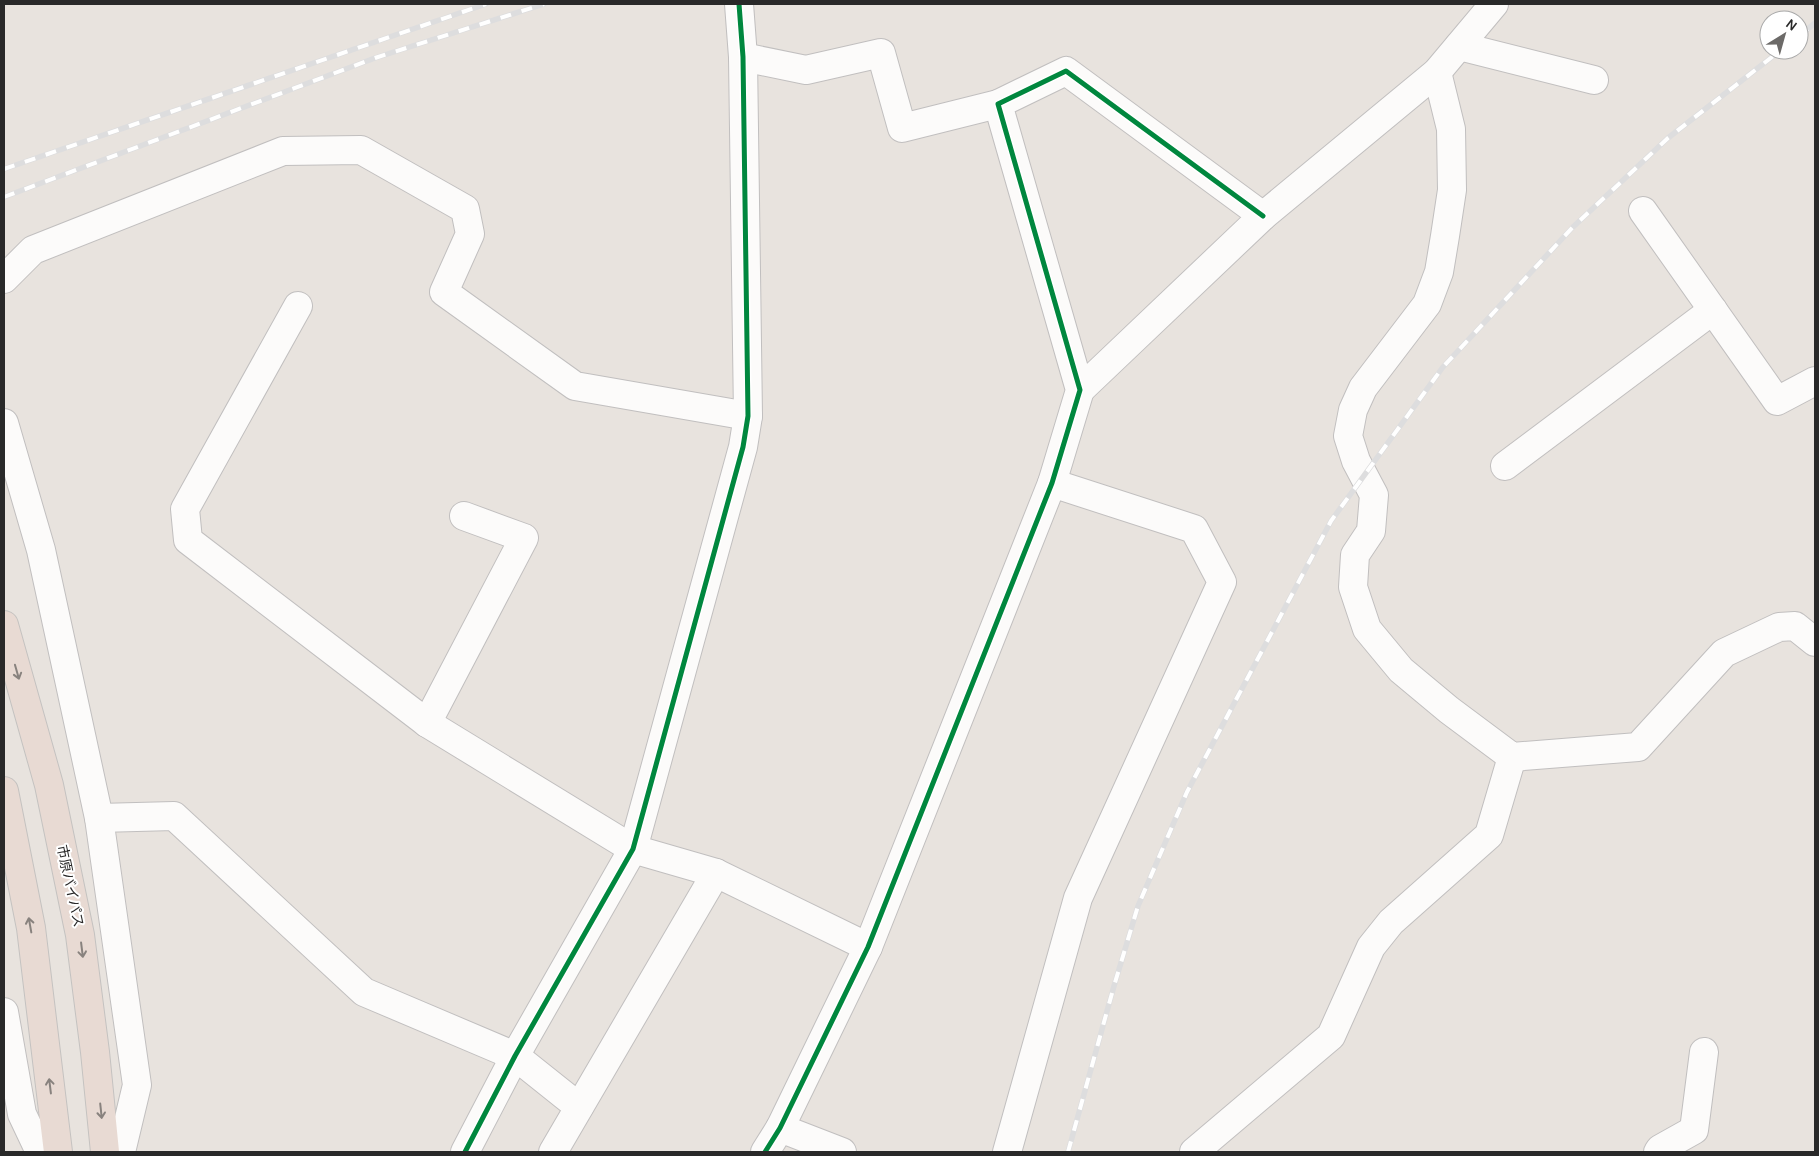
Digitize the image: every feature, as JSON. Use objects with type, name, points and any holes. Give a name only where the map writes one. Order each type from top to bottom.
[{"type":"highway","name":"市原バイパス","points":[[4,625],[49,785],[80,935],[95,1052],[105,1152]]},
{"type":"highway","points":[[4,791],[31,928],[58,1152]]},
{"type":"street","points":[[464,1152],[515,1056],[633,849],[741,456],[748,416],[742,57],[739,4]]},
{"type":"street","points":[[765,1152],[780,1128],[868,947],[1052,483],[1080,390],[1263,216],[1437,72],[1494,4]]},
{"type":"street","points":[[1459,46],[1594,80]]},
{"type":"street","points":[[742,57],[806,70],[881,53],[902,128],[998,104],[1066,72],[1263,216]]},
{"type":"street","points":[[1437,72],[1451,129],[1452,190],[1439,272],[1427,304],[1363,388],[1353,410],[1348,436],[1356,461],[1374,495],[1371,531],[1355,555],[1353,587],[1367,629],[1401,670],[1449,710],[1512,757],[1638,747],[1724,653],[1779,627],[1795,626],[1815,642]]},
{"type":"street","points":[[998,104],[1080,390]]},
{"type":"street","points":[[4,279],[33,250],[283,151],[361,150],[465,209],[470,234],[444,292],[576,386],[748,416]]},
{"type":"street","points":[[1643,211],[1777,401],[1815,382]]},
{"type":"street","points":[[298,306],[185,509],[188,540],[427,723],[633,849],[716,873],[868,947]]},
{"type":"street","points":[[1505,466],[1713,310]]},
{"type":"street","points":[[4,423],[41,550],[99,818],[137,1085],[121,1152]]},
{"type":"street","points":[[1007,1152],[1078,898],[1222,582],[1194,529],[1052,483]]},
{"type":"street","points":[[427,723],[524,538],[464,516]]},
{"type":"street","points":[[1194,1152],[1331,1036],[1370,948],[1391,922],[1489,834],[1512,757]]},
{"type":"street","points":[[99,818],[174,816],[364,992],[515,1056],[579,1107]]},
{"type":"street","points":[[553,1152],[716,873]]},
{"type":"street","points":[[4,1012],[22,1114],[40,1152]]},
{"type":"street","points":[[1658,1152],[1660,1149],[1694,1130],[1704,1052]]},
{"type":"street","points":[[780,1128],[842,1152]]},
{"type":"railway","points":[[4,169],[486,4]]},
{"type":"railway","points":[[4,197],[375,58],[544,4]]},
{"type":"railway","points":[[1809,28],[1815,23]]},
{"type":"railway","points":[[1068,1152],[1138,906],[1187,792],[1331,521],[1443,367],[1573,227],[1668,138],[1768,60]]},
{"type":"cycle path","points":[[465,1152],[515,1056],[633,849],[743,447],[748,416],[743,57],[739,4]]},
{"type":"cycle path","points":[[765,1152],[780,1128],[868,947],[1052,483],[1080,390],[998,104],[1066,71],[1263,216]]}]
